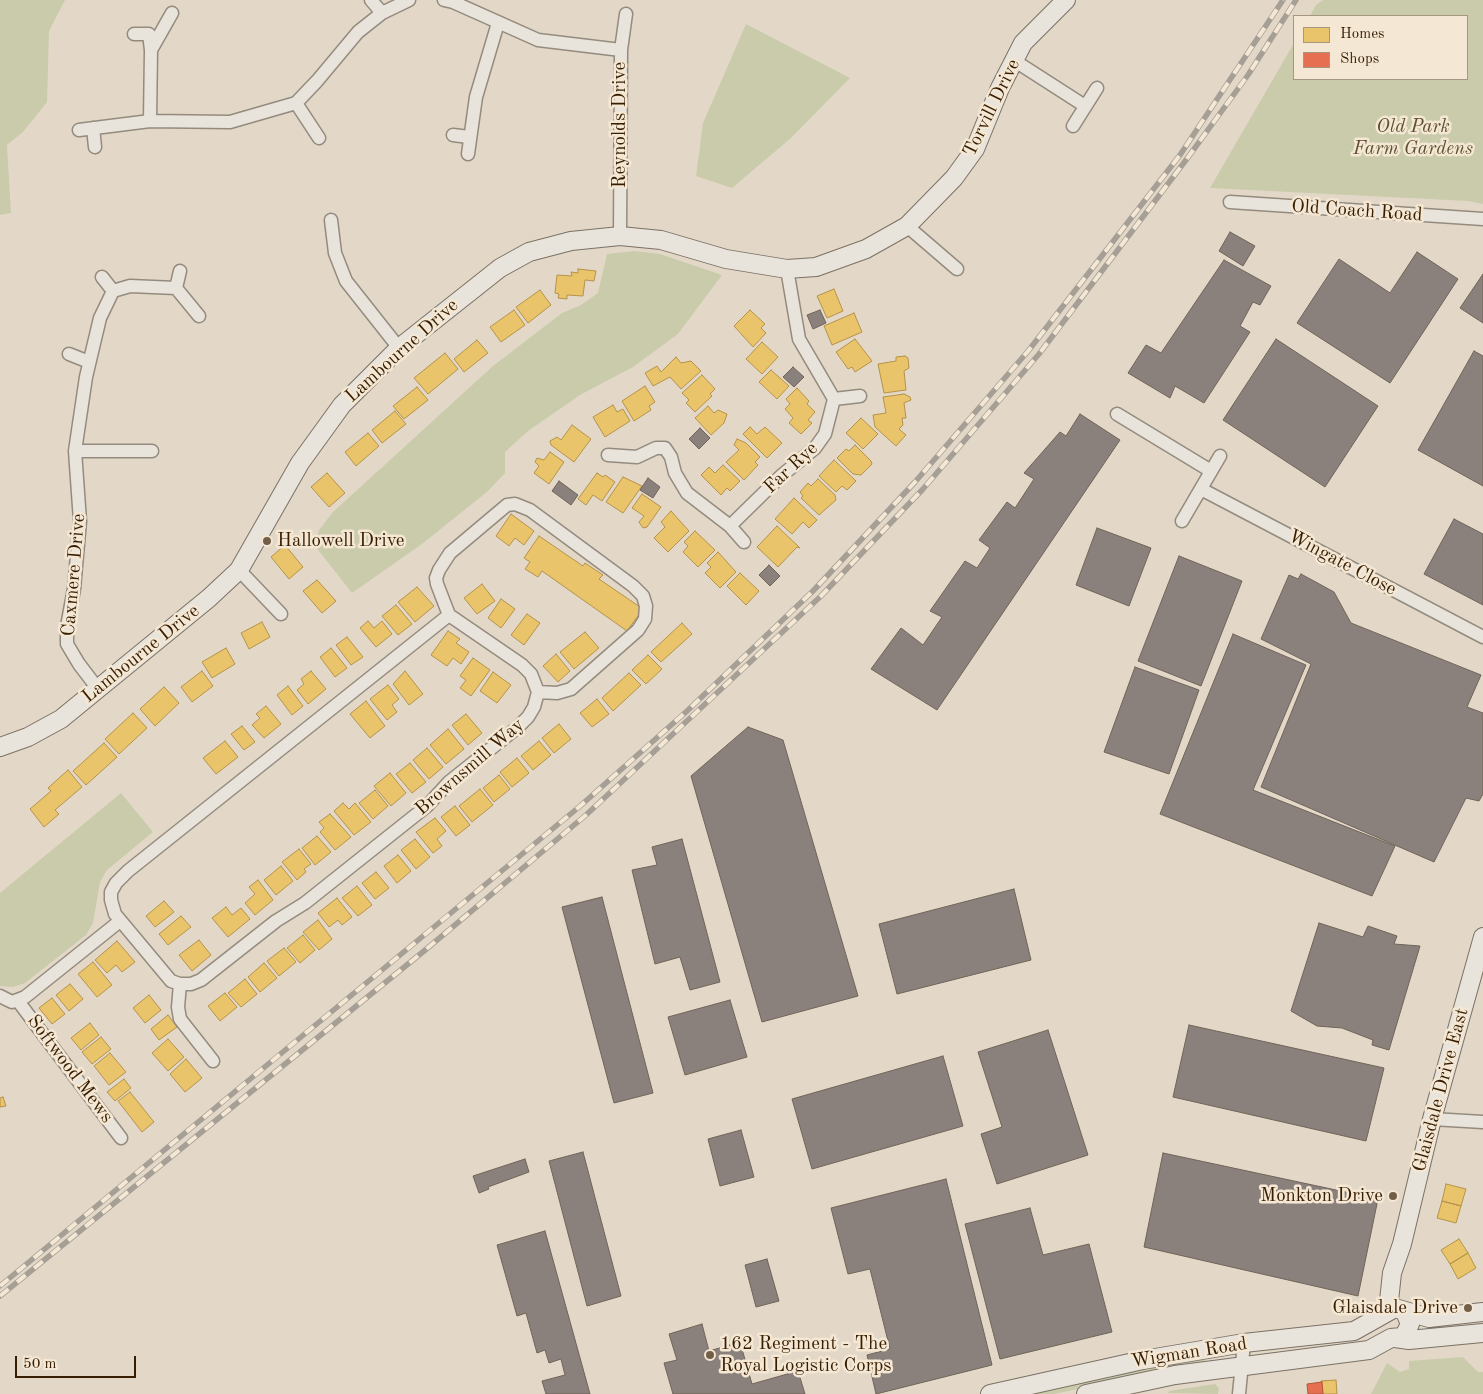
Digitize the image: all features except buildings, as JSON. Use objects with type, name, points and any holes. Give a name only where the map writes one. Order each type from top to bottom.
[{"type":"street","points":[[370,0],[382,13]]},
{"type":"street","points":[[79,130],[150,121],[230,122],[296,102],[317,81],[358,32],[382,13],[409,0]]},
{"type":"street","points":[[444,0],[453,2],[538,40],[621,50]]},
{"type":"street","name":"Torvill Drive","points":[[786,269],[816,268],[866,249],[907,226],[954,178],[975,149],[1000,88],[1023,43],[1062,1]]},
{"type":"street","points":[[151,50],[172,13]]},
{"type":"street","name":"Reynolds Drive","points":[[620,236],[621,50],[626,14]]},
{"type":"street","points":[[468,154],[476,97],[498,23]]},
{"type":"street","points":[[134,34],[149,34],[151,50],[150,121]]},
{"type":"street","points":[[1015,61],[1085,106]]},
{"type":"street","points":[[1073,126],[1097,88]]},
{"type":"street","points":[[296,102],[319,138]]},
{"type":"street","points":[[93,128],[95,147]]},
{"type":"street","points":[[453,135],[469,137]]},
{"type":"street","name":"Old Coach Road","points":[[1230,202],[1483,219]]},
{"type":"street","points":[[331,220],[335,254],[346,281],[399,348]]},
{"type":"street","points":[[907,226],[957,269]]},
{"type":"street","name":"Lambourne Drive","points":[[0,747],[28,737],[60,719],[209,598],[239,570],[305,456],[342,405],[399,348],[476,284],[500,268],[529,252],[570,241],[620,236],[661,240],[726,259],[786,269]]},
{"type":"street","points":[[786,269],[799,339],[834,399],[860,396]]},
{"type":"street","points":[[176,288],[180,271]]},
{"type":"street","points":[[102,277],[113,292],[130,286],[176,288],[199,316]]},
{"type":"street","name":"Caxmere Drive","points":[[98,689],[78,664],[67,644],[66,626],[74,589],[80,521],[75,451],[89,362],[100,318],[113,292]]},
{"type":"street","points":[[69,354],[89,362]]},
{"type":"street","name":"Far Rye","points":[[730,526],[781,476],[815,448],[825,434],[834,399]]},
{"type":"street","points":[[1117,414],[1211,472]]},
{"type":"street","points":[[608,455],[637,457],[656,448],[665,448],[671,457],[676,473],[688,493],[730,526],[744,542]]},
{"type":"street","points":[[75,451],[152,452]]},
{"type":"street","points":[[1182,521],[1220,456]]},
{"type":"street","name":"Wingate Close","points":[[1200,490],[1483,637]]},
{"type":"street","points":[[515,504],[530,510],[633,586],[643,596],[646,606],[645,619],[638,630],[572,689],[557,693],[538,692],[531,674],[522,664],[449,615],[436,578],[444,559],[500,510],[515,504]]},
{"type":"street","points":[[239,570],[281,614]]},
{"type":"street","points":[[214,1061],[180,1019],[178,1007],[180,984],[164,975],[120,921],[110,900],[111,892],[121,877],[449,615]]},
{"type":"street","name":"Brownsmill Way","points":[[180,984],[191,984],[210,974],[276,921],[305,904],[427,806],[449,782],[518,727],[534,707],[538,692]]},
{"type":"street","points":[[13,999],[120,921]]},
{"type":"street","name":"Glaisdale Drive East","points":[[1395,1311],[1399,1292],[1402,1244],[1432,1118],[1479,961],[1483,936]]},
{"type":"street","name":"Softwood Mews","points":[[13,999],[121,1138]]},
{"type":"street","points":[[1432,1118],[1483,1122]]},
{"type":"street","points":[[1483,1312],[1429,1318],[1395,1311],[1380,1320],[1381,1328],[1393,1338],[1409,1340],[1483,1333]]},
{"type":"street","name":"Wigman Road","points":[[990,1394],[1122,1364],[1244,1343],[1354,1331],[1395,1311],[1410,1321],[1408,1330],[1401,1337],[1393,1338],[1369,1350],[1243,1364],[1175,1375],[1086,1394]]},
{"type":"street","points":[[1239,1394],[1244,1343]]},
{"type":"green space","points":[[0,0],[65,0],[49,31],[47,102],[23,132],[7,145],[11,213],[0,215]]},
{"type":"green space","name":"Old Park Farm Gardens","points":[[1323,0],[1483,0],[1483,204],[1468,201],[1210,188],[1293,45],[1293,80],[1468,80],[1468,15],[1311,15],[1316,5]]},
{"type":"green space","points":[[746,24],[850,78],[791,138],[732,188],[696,176],[703,123]]},
{"type":"green space","points":[[634,251],[660,254],[722,275],[678,334],[633,367],[580,395],[528,431],[505,452],[505,473],[488,491],[422,544],[352,593],[315,546],[319,530],[333,512],[493,366],[562,313],[581,305],[598,293],[607,254]]},
{"type":"green space","points":[[121,793],[153,832],[107,870],[100,882],[93,923],[86,935],[25,983],[13,987],[0,986],[0,893]]},
{"type":"green space","points":[[1204,1356],[1205,1363],[1054,1394],[1030,1394]]},
{"type":"green space","points":[[1463,1357],[1478,1372],[1483,1372],[1483,1394],[1371,1394],[1387,1363],[1400,1372],[1409,1369],[1409,1361]]},
{"type":"green space","points":[[1215,1384],[1219,1388],[1218,1394],[1168,1393],[1169,1391]]},
{"type":"railway","points":[[0,1286],[579,807],[687,711],[813,591],[915,482],[1029,350],[1180,155],[1283,0]]},
{"type":"railway","points":[[0,1296],[424,951],[586,815],[821,596],[923,489],[1039,354],[1248,75],[1296,0]]},
{"type":"place","name":"Hallowell Drive","points":[[267,541]]},
{"type":"place","name":"Monkton Drive","points":[[1393,1196]]},
{"type":"place","name":"Glaisdale Drive","points":[[1468,1308]]},
{"type":"place","name":"162 Regiment - The Royal Logistic Corps","points":[[710,1355]]}]
